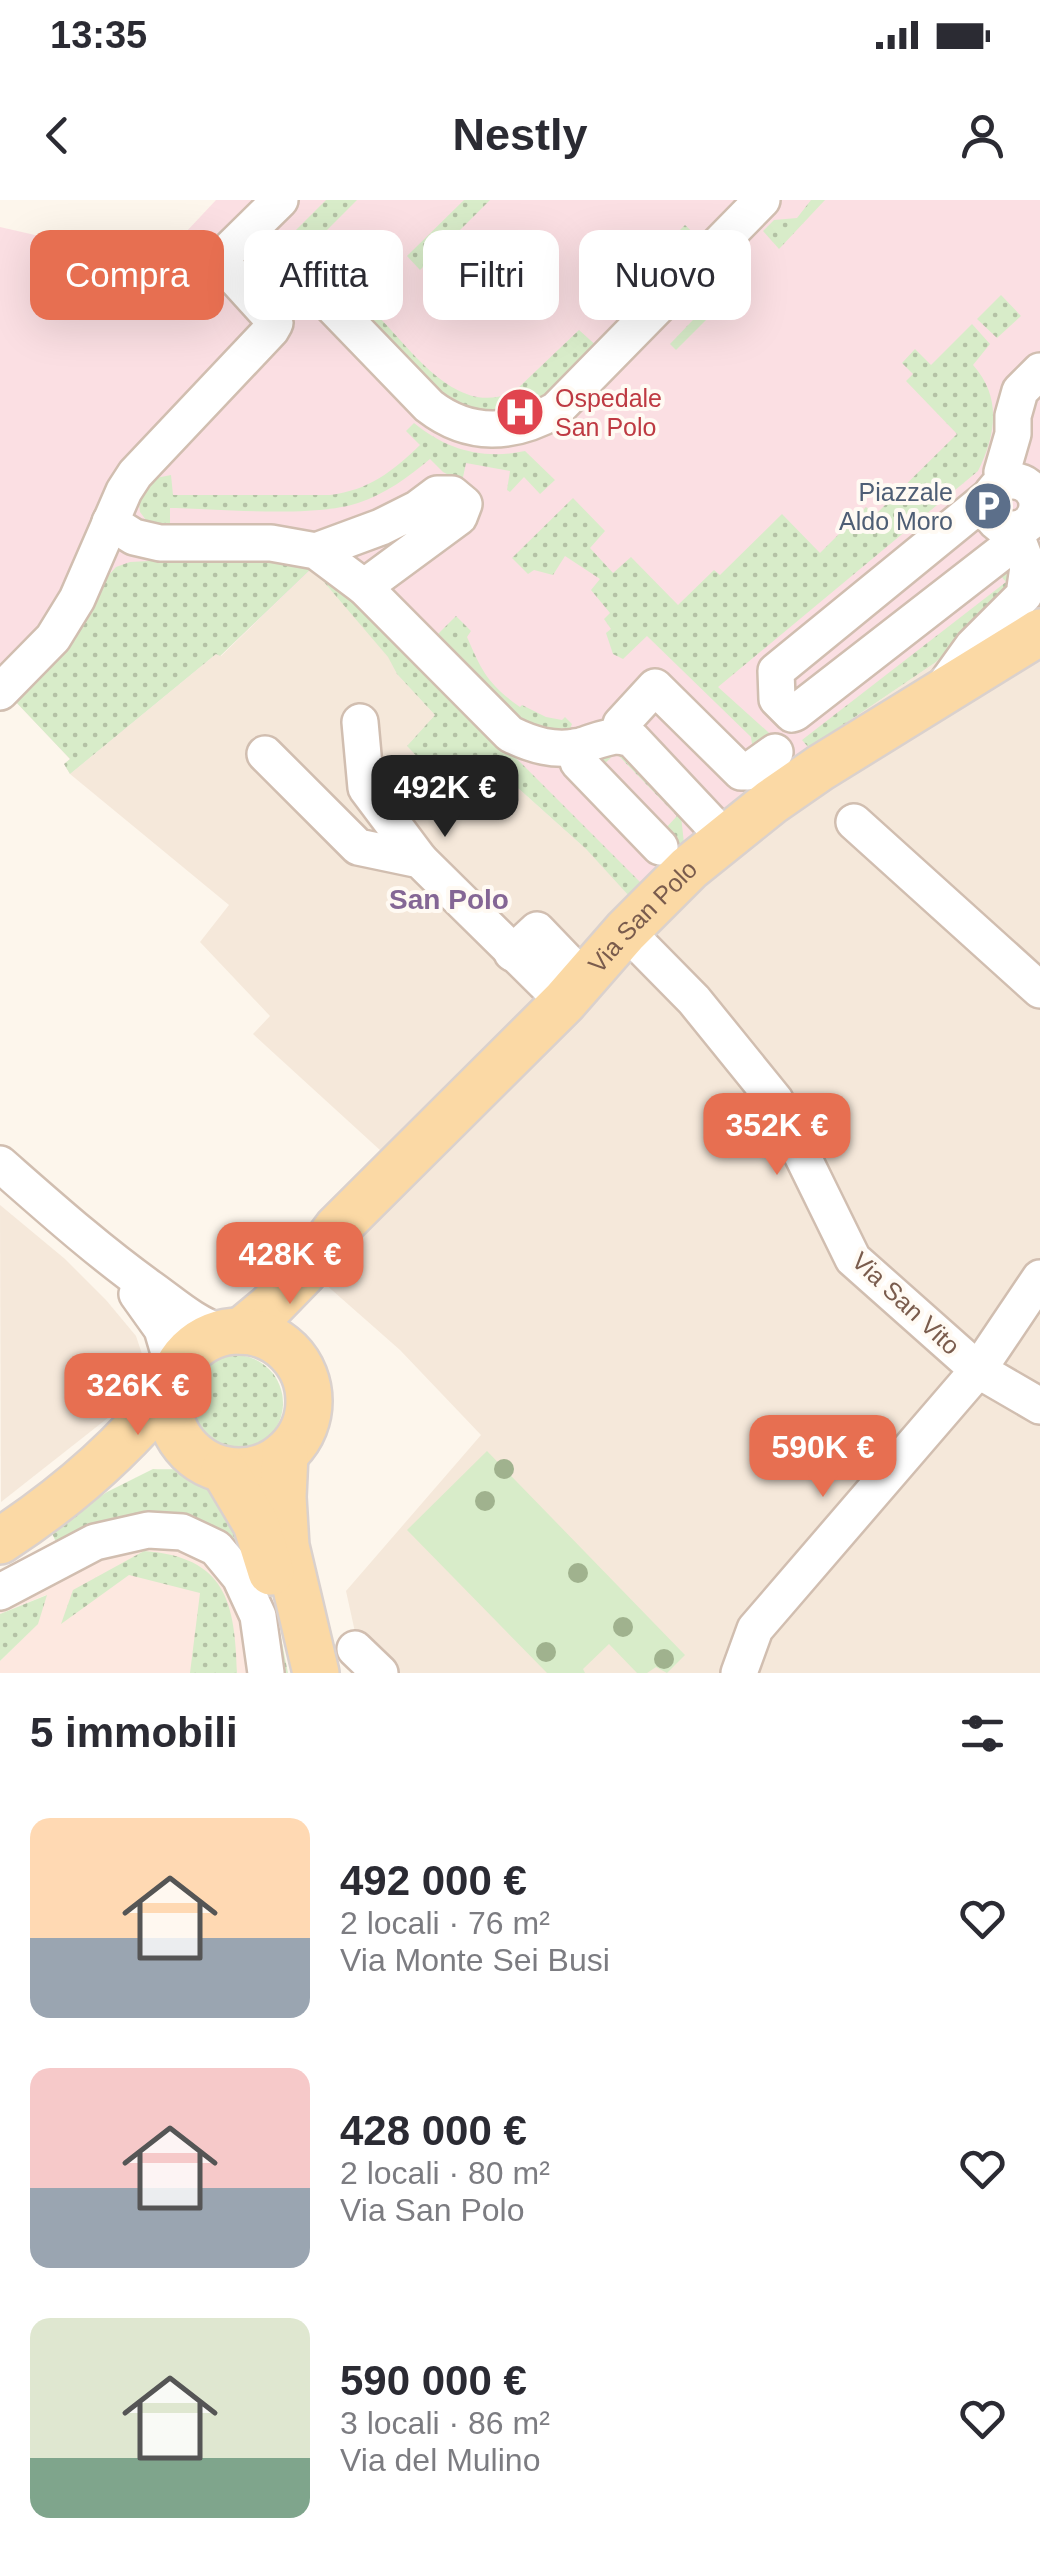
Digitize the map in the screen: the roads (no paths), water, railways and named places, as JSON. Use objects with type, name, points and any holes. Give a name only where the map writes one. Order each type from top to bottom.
[{"type":"main road","name":"Via San Polo","points":[[0,1541],[57,1501],[145,1420],[186,1355],[202,1341],[232,1332],[270,1307],[304,1272],[337,1228],[575,991],[626,931],[689,868],[820,768],[1040,632]]},
{"type":"main road","name":"Via San Polo","points":[[57,1501],[133,1462],[154,1456],[246,1471],[267,1466],[286,1454],[305,1426],[309,1409],[309,1392],[296,1360],[296,1313],[304,1272]]},
{"type":"main road","points":[[232,1332],[272,1340],[296,1360]]},
{"type":"main road","points":[[172,1382],[173,1425],[245,1502],[261,1537],[295,1673]]},
{"type":"main road","points":[[286,1454],[286,1546],[316,1673]]},
{"type":"street","points":[[0,692],[54,638],[77,599],[135,474],[275,323],[219,260],[280,200]]},
{"type":"street","points":[[347,320],[429,406],[446,418],[487,430],[533,423],[556,410],[762,200]]},
{"type":"street","points":[[935,698],[973,646],[1024,595],[1028,566],[1023,509],[1002,472],[1020,392],[1040,371]]},
{"type":"street","points":[[316,552],[417,510],[437,494],[452,494],[464,504],[460,517],[364,587]]},
{"type":"street","points":[[1023,509],[1006,550],[795,713],[776,699],[776,671],[1023,509]]},
{"type":"street","points":[[110,522],[134,537],[160,544],[271,543],[316,552],[364,587],[510,734],[546,748],[575,747],[620,736],[632,739],[725,838]]},
{"type":"street","points":[[620,736],[622,724],[656,687],[741,772],[747,772],[775,752]]},
{"type":"street","points":[[360,722],[366,788],[420,860],[512,954],[537,930],[575,991]]},
{"type":"street","points":[[575,747],[578,762],[660,846]]},
{"type":"street","points":[[265,754],[358,847],[420,860]]},
{"type":"street","points":[[854,822],[1040,990]]},
{"type":"street","name":"Via San Vito","points":[[626,931],[694,1000],[775,1100],[853,1259],[978,1370],[1040,1406]]},
{"type":"street","points":[[0,1164],[120,1268],[179,1311],[204,1327],[232,1332]]},
{"type":"street","points":[[120,1268],[162,1329],[172,1382]]},
{"type":"street","points":[[739,1673],[755,1630],[978,1370],[1040,1278]]},
{"type":"street","points":[[0,1592],[94,1542],[148,1530],[182,1532],[216,1548],[240,1577],[258,1616],[266,1673]]},
{"type":"place","name":"Ospedale San Polo","points":[[520,412]]},
{"type":"place","name":"Piazzale Aldo Moro","points":[[988,506]]},
{"type":"district","name":"San Polo","points":[[449,899]]}]
